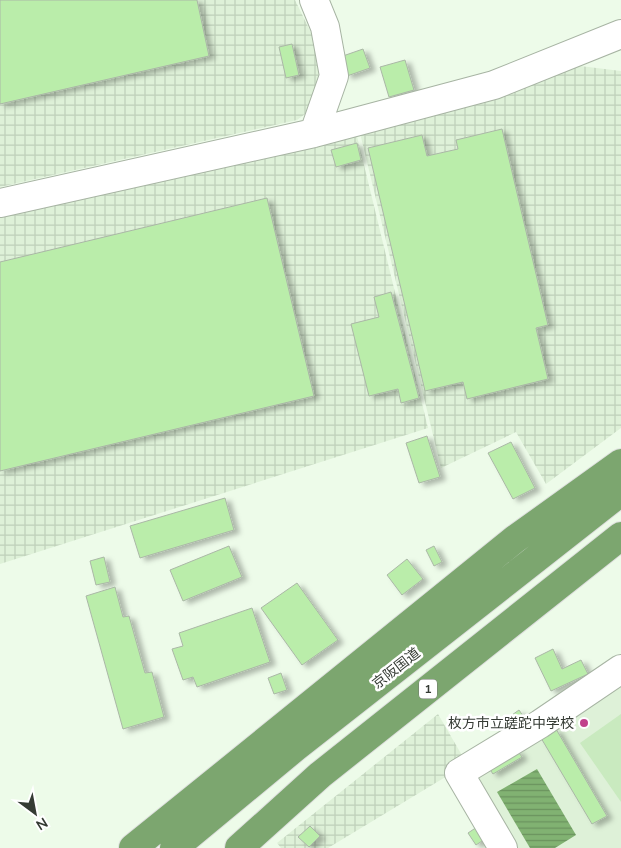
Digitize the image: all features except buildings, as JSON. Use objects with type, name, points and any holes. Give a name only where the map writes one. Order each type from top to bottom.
[{"type":"highway","points":[[133,848],[515,539],[621,463]]},
{"type":"highway","name":"京阪国道","points":[[174,848],[296,746],[621,492]]},
{"type":"highway","name":"1","points":[[238,848],[320,775],[621,536]]},
{"type":"street","points":[[314,0],[325,28],[334,76],[314,133]]},
{"type":"street","points":[[0,203],[314,133],[494,86],[621,34]]},
{"type":"street","points":[[503,848],[459,773],[540,724],[621,669]]},
{"type":"shaded area","points":[[0,0],[295,0],[316,43],[319,79],[308,112],[297,120],[0,187]]},
{"type":"shaded area","points":[[572,65],[621,71],[621,428],[546,484],[516,432],[441,468],[360,133]]},
{"type":"shaded area","points":[[356,132],[428,428],[0,564],[0,216]]},
{"type":"shaded area","name":"枚方市立蹉跎中学校","points":[[621,673],[621,848],[508,848],[472,773]]},
{"type":"shaded area","points":[[438,714],[467,764],[328,848],[281,848],[277,843]]},
{"type":"shaded area","points":[[621,714],[621,802],[580,743]]},
{"type":"shaded area","points":[[537,769],[576,835],[555,848],[530,848],[497,792]]},
{"type":"place","name":"枚方市立蹉跎中学校","points":[[584,723]]}]
